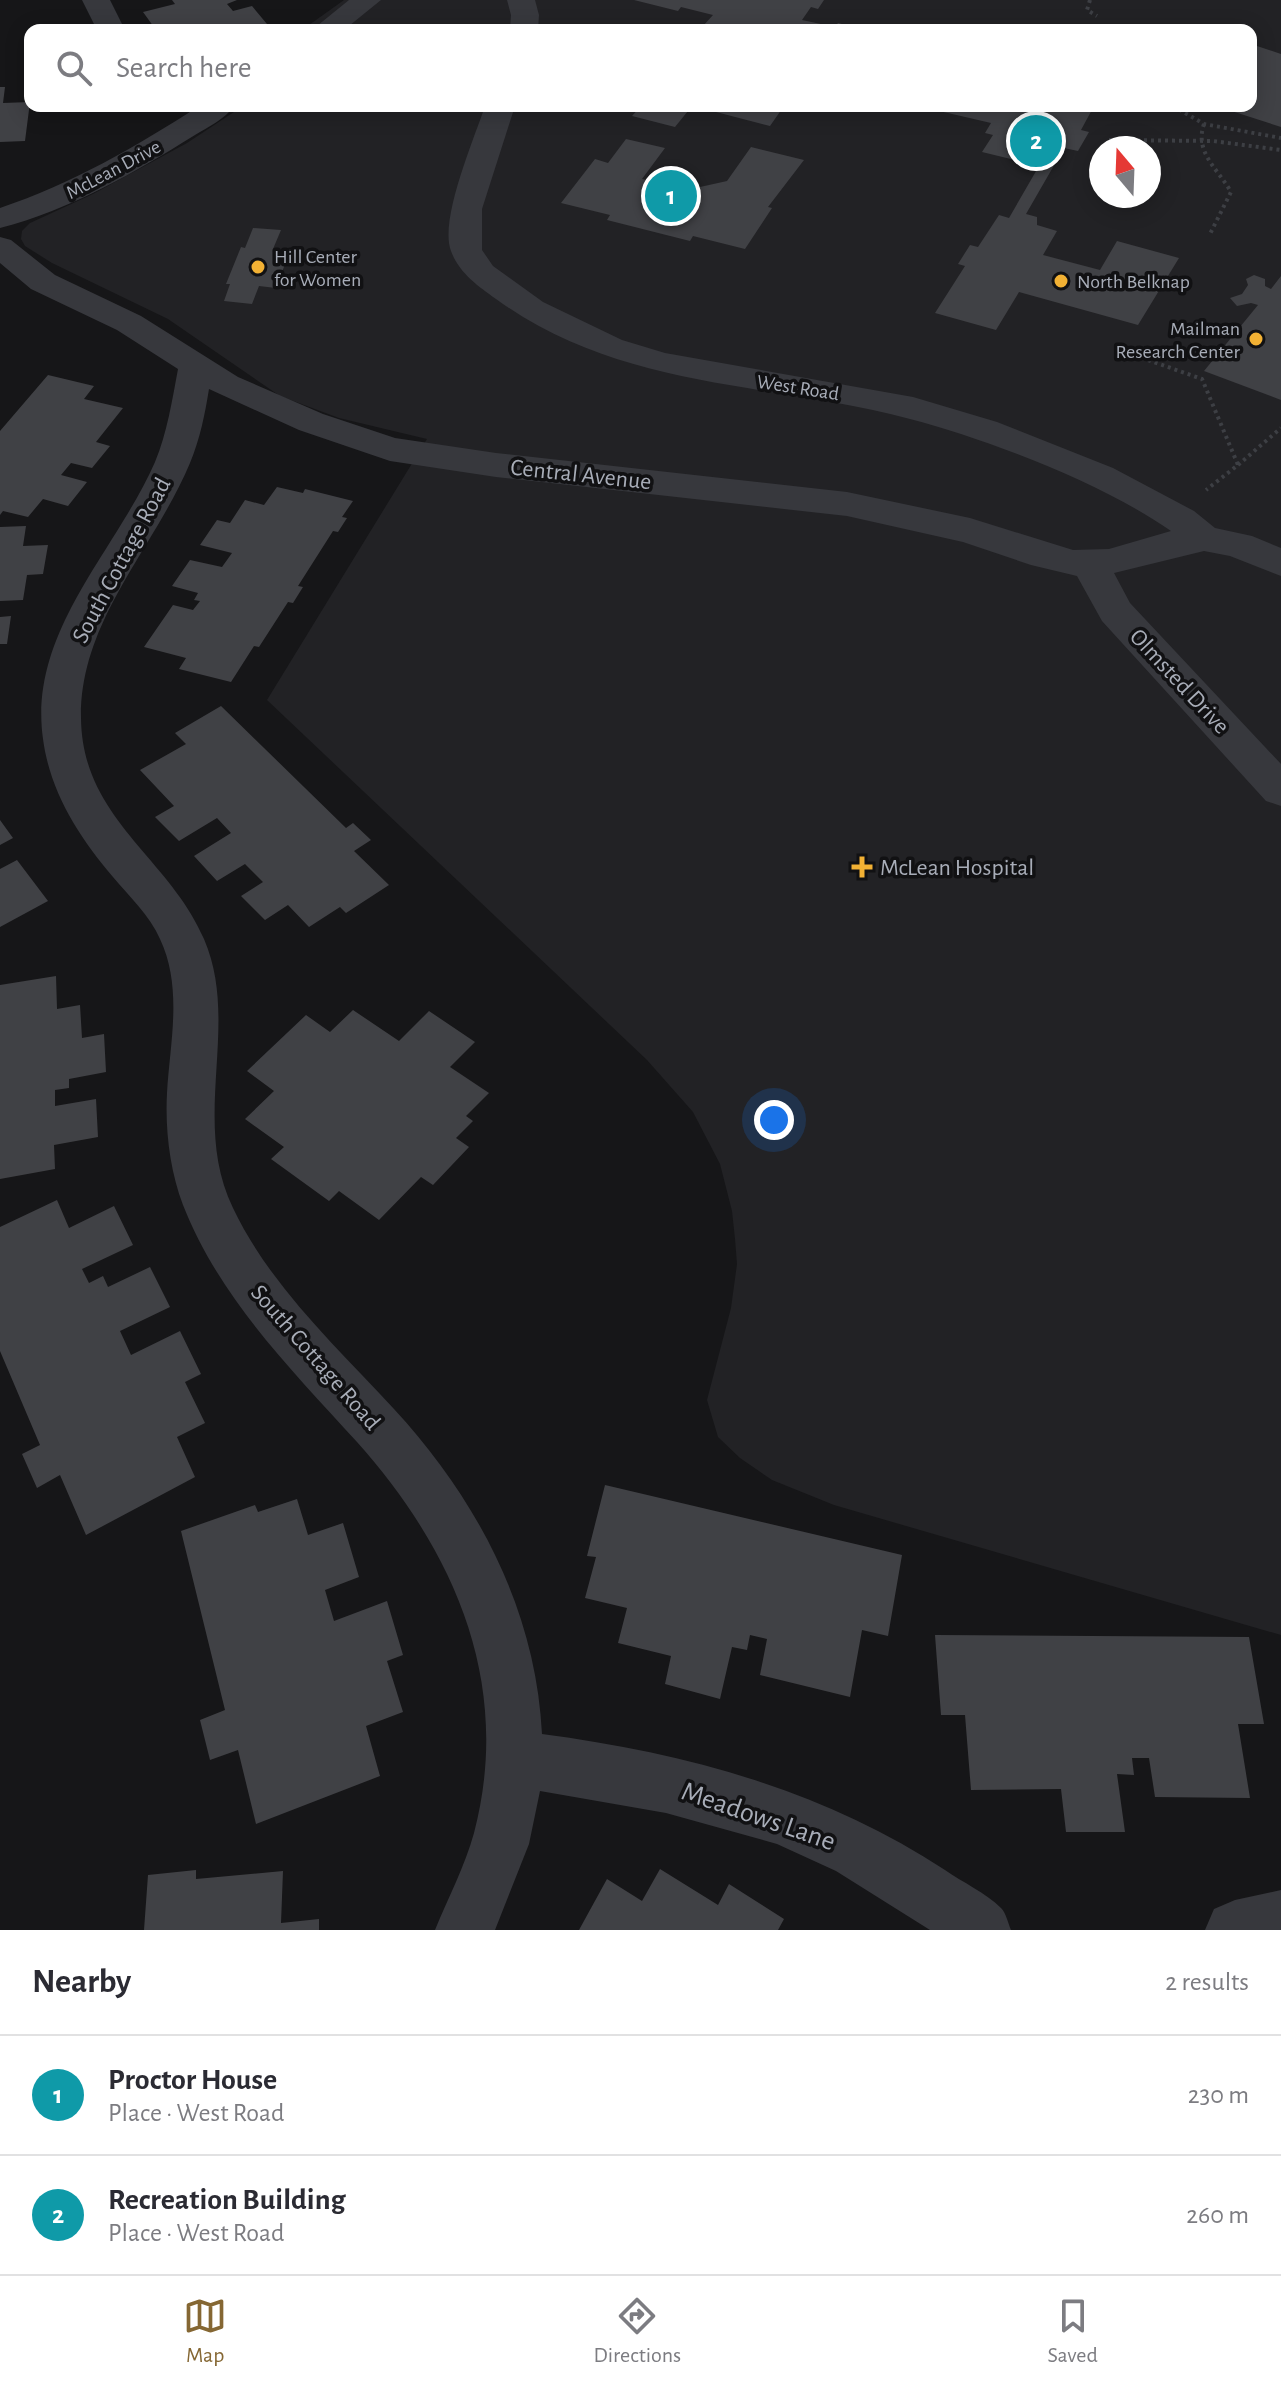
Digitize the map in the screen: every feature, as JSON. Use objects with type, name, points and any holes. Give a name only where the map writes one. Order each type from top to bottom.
[{"type":"street","points":[[96,0],[108,24]]},
{"type":"street","points":[[334,24],[367,0]]},
{"type":"street","points":[[521,0],[524,24]]},
{"type":"street","name":"McLean Drive","points":[[0,218],[95,182],[197,112]]},
{"type":"street","name":"West Road","points":[[498,112],[466,209],[466,250],[488,279],[531,309],[610,347],[660,363],[913,408],[1000,435],[1100,476],[1181,520],[1204,538],[1239,545],[1281,563]]},
{"type":"street","name":"Central Avenue","points":[[0,247],[43,282],[129,323],[195,367],[241,392],[344,435],[390,449],[496,465],[847,504],[970,531],[1059,561],[1091,563],[1127,558],[1170,544],[1204,538]]},
{"type":"street","name":"South Cottage Road","points":[[195,367],[183,438],[167,475],[92,608],[70,657],[60,716],[66,758],[86,810],[116,851],[157,897],[181,938],[190,961],[198,1006],[190,1094],[191,1127],[199,1179],[213,1219],[265,1304],[406,1460],[452,1523],[482,1590],[503,1651],[514,1723],[515,1759],[503,1833],[465,1930]]},
{"type":"street","name":"South Cottage Road","points":[[183,438],[241,392]]},
{"type":"street","name":"Olmsted Drive","points":[[1091,563],[1101,588],[1116,612],[1281,790]]},
{"type":"street","name":"Meadows Lane","points":[[515,1759],[656,1780],[812,1829],[907,1880],[981,1930]]},
{"type":"street","points":[[1235,1930],[1281,1920]]},
{"type":"path","points":[[1090,0],[1087,10],[1097,16]]},
{"type":"path","points":[[1183,112],[1204,124],[1281,138]]},
{"type":"path","points":[[1204,124],[1200,140],[1207,159],[1231,192],[1209,236]]},
{"type":"path","points":[[1161,140],[1200,140],[1281,150]]},
{"type":"path","points":[[1148,360],[1202,379],[1238,465]]},
{"type":"path","points":[[1206,490],[1281,428]]},
{"type":"shaded area","name":"McLean Hospital","points":[[344,0],[1281,0],[1281,1635],[834,1505],[772,1480],[740,1458],[718,1437],[707,1400],[731,1308],[737,1264],[732,1211],[720,1164],[693,1112],[647,1060],[267,700],[427,439],[339,418],[280,396],[168,319],[52,263],[25,246],[21,239],[22,231],[30,223],[93,194],[187,143],[234,112],[1257,112],[1257,24],[310,24]]},
{"type":"building","points":[[172,0],[237,0],[227,4],[233,11],[252,6],[267,24],[152,24],[143,12],[175,4]]},
{"type":"building","points":[[634,0],[824,0],[818,9],[811,7],[802,20],[821,24],[705,24],[713,15],[681,7],[678,11]]},
{"type":"building","points":[[1257,46],[1281,54],[1281,127],[1234,112],[1257,112]]},
{"type":"building","points":[[0,87],[5,87],[3,103],[24,102],[24,112],[29,112],[25,141],[0,142]]},
{"type":"building","points":[[636,112],[687,112],[675,127],[632,116]]},
{"type":"building","points":[[716,112],[780,112],[770,126]]},
{"type":"building","name":"North Belknap","points":[[944,112],[1091,112],[1081,130],[1089,132],[1078,151],[1064,148],[1026,214],[1037,217],[1037,225],[1057,231],[1043,255],[1100,270],[1117,241],[1179,258],[1138,325],[1019,292],[996,330],[935,313],[965,266],[958,264],[970,245],[978,247],[999,215],[1009,218],[1039,166],[982,152],[993,135],[985,133],[991,123]]},
{"type":"building","points":[[626,139],[665,148],[642,179],[691,189],[727,181],[751,147],[804,160],[768,207],[772,208],[745,249],[693,236],[690,241],[607,220],[610,215],[561,203],[595,159],[608,163]]},
{"type":"building","name":"Hill Center for Women","points":[[253,228],[281,230],[273,249],[290,251],[276,288],[259,286],[252,304],[224,301],[230,284],[226,284],[241,247],[245,248]]},
{"type":"building","name":"Mailman Research Center","points":[[1254,275],[1265,279],[1265,286],[1271,289],[1281,276],[1281,400],[1204,371],[1258,305],[1237,306],[1230,298],[1242,294],[1248,285],[1246,279]]},
{"type":"building","points":[[48,375],[94,386],[84,399],[123,408],[96,442],[110,446],[92,468],[71,463],[61,475],[87,482],[68,506],[43,499],[28,517],[3,511],[0,515],[0,431]]},
{"type":"building","points":[[277,487],[303,493],[305,489],[353,501],[342,517],[347,518],[338,532],[333,531],[298,586],[303,587],[293,603],[288,602],[259,647],[254,646],[231,682],[179,669],[186,658],[144,647],[173,605],[193,610],[200,601],[194,600],[198,593],[172,586],[190,560],[222,567],[232,553],[200,545],[217,520],[230,523],[245,500],[264,505]]},
{"type":"building","points":[[26,526],[23,546],[48,545],[43,574],[27,575],[23,600],[0,601],[0,527]]},
{"type":"building","points":[[11,616],[7,644],[0,644],[0,617]]},
{"type":"building","points":[[221,706],[346,828],[353,823],[371,840],[354,851],[389,885],[346,913],[340,907],[309,927],[288,905],[265,920],[241,896],[263,882],[245,864],[217,881],[194,856],[231,833],[217,818],[179,841],[155,817],[174,806],[140,770],[186,744],[175,733]]},
{"type":"building","points":[[0,820],[13,838],[0,845]]},
{"type":"building","points":[[17,860],[48,901],[0,927],[0,869]]},
{"type":"building","points":[[56,976],[57,1009],[80,1005],[82,1038],[104,1034],[106,1072],[69,1079],[69,1088],[55,1090],[55,1106],[96,1099],[98,1137],[54,1145],[55,1169],[0,1179],[0,985]]},
{"type":"building","points":[[353,1010],[399,1041],[429,1011],[475,1042],[450,1067],[489,1093],[466,1116],[473,1121],[456,1138],[469,1147],[433,1185],[421,1177],[379,1220],[339,1191],[329,1201],[271,1159],[284,1147],[245,1119],[274,1091],[247,1071],[306,1015],[330,1032]]},
{"type":"building","points":[[57,1200],[69,1228],[114,1206],[133,1245],[82,1269],[89,1283],[103,1276],[108,1287],[150,1267],[170,1307],[120,1331],[131,1355],[180,1331],[201,1374],[185,1382],[205,1423],[177,1437],[195,1477],[86,1535],[60,1475],[37,1488],[22,1454],[40,1445],[0,1351],[0,1227]]},
{"type":"building","points":[[605,1485],[902,1555],[888,1636],[862,1630],[850,1697],[760,1675],[767,1639],[750,1635],[747,1650],[732,1647],[720,1699],[665,1684],[671,1656],[618,1643],[627,1608],[585,1598],[596,1557],[587,1556]]},
{"type":"building","points":[[297,1499],[308,1535],[343,1523],[359,1577],[325,1590],[334,1621],[387,1601],[403,1655],[387,1661],[403,1712],[366,1726],[380,1776],[256,1824],[238,1750],[210,1760],[200,1720],[225,1710],[181,1531],[255,1505],[258,1512]]},
{"type":"building","points":[[935,1635],[1249,1637],[1264,1724],[1238,1724],[1250,1798],[1155,1797],[1149,1758],[1132,1758],[1134,1775],[1117,1774],[1125,1832],[1066,1832],[1061,1789],[971,1790],[965,1715],[941,1715]]},
{"type":"building","points":[[660,1869],[718,1905],[729,1884],[784,1919],[778,1930],[579,1930],[607,1879],[642,1901]]},
{"type":"building","points":[[196,1870],[196,1879],[283,1871],[281,1923],[319,1919],[319,1930],[144,1930],[148,1875]]},
{"type":"place","name":"Recreation Building","points":[[1036,141]]},
{"type":"place","name":"Proctor House","points":[[671,196]]},
{"type":"place","name":"Hill Center for Women","points":[[258,267]]},
{"type":"place","name":"North Belknap","points":[[1061,281]]},
{"type":"place","name":"Mailman Research Center","points":[[1256,339]]},
{"type":"place","name":"McLean Hospital","points":[[862,867]]}]
